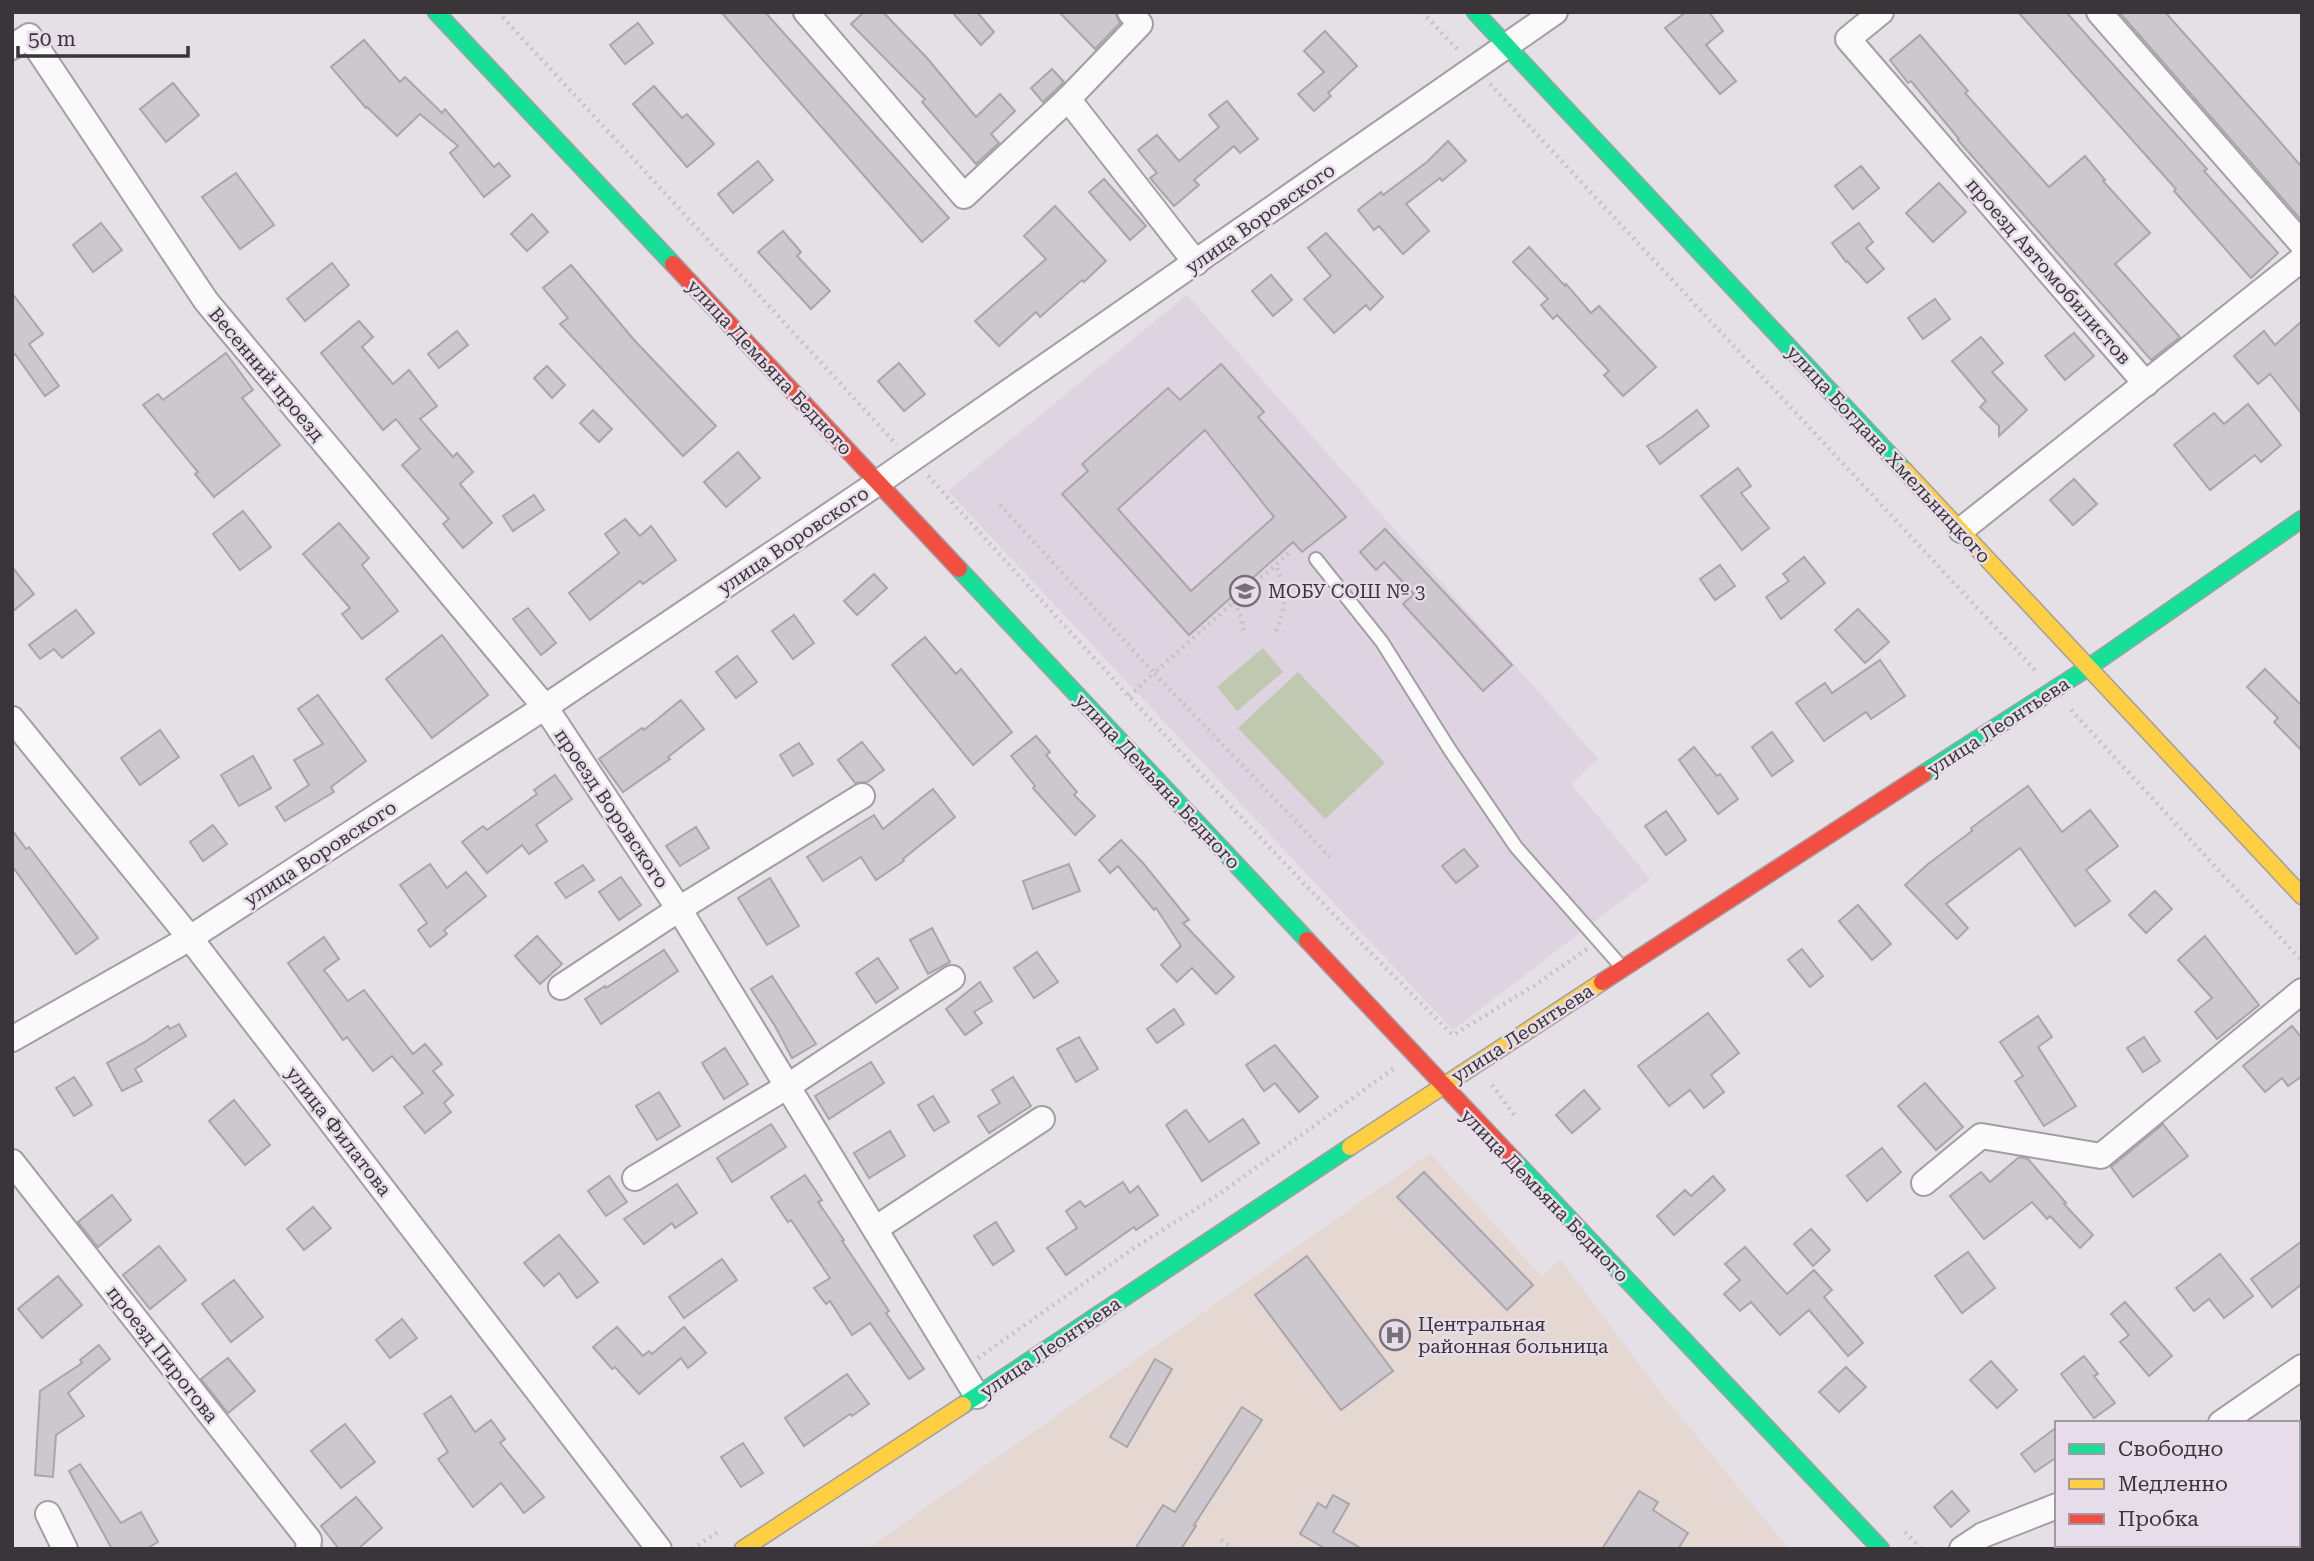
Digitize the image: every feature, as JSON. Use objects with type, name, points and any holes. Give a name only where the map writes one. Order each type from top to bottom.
[{"type":"street","name":"улица Демьяна Бедного","points":[[436,12],[879,482],[1441,1086],[1881,1549]]},
{"type":"street","points":[[806,12],[964,196],[1069,99],[1140,24],[1130,12]]},
{"type":"street","name":"улица Богдана Хмельницкого","points":[[1475,12],[2302,896]]},
{"type":"street","name":"улица Воровского","points":[[12,1039],[190,938],[545,707],[912,460],[1555,12]]},
{"type":"street","name":"проезд Автомобилистов","points":[[1881,12],[1848,39],[2146,384]]},
{"type":"street","points":[[2099,12],[2302,244]]},
{"type":"street","name":"Весенний проезд","points":[[12,47],[29,36],[206,301],[545,707]]},
{"type":"street","points":[[1069,99],[1196,263]]},
{"type":"street","points":[[1961,530],[2302,259]]},
{"type":"street","name":"улица Леонтьева","points":[[743,1549],[1441,1086],[2090,667],[2302,519]]},
{"type":"street","name":"проезд Воровского","points":[[545,707],[679,909],[977,1396]]},
{"type":"street","name":"улица Филатова","points":[[12,719],[190,938],[659,1549]]},
{"type":"street","name":"проезд Воровского","points":[[561,987],[679,909],[862,796]]},
{"type":"street","points":[[635,1178],[788,1086],[952,978]]},
{"type":"street","points":[[1924,1183],[1981,1136],[2101,1156],[2302,991]]},
{"type":"street","points":[[875,1229],[1042,1119]]},
{"type":"street","name":"проезд Пирогова","points":[[12,1162],[309,1540],[308,1549]]},
{"type":"street","points":[[2224,1421],[2302,1367]]},
{"type":"street","points":[[1962,1549],[1983,1535],[2055,1507]]},
{"type":"street","points":[[48,1514],[65,1549]]},
{"type":"lane","points":[[1316,559],[1382,642],[1450,750],[1516,846],[1623,968]]},
{"type":"path","points":[[498,12],[1129,696],[1453,1035],[1535,985],[1599,940]]},
{"type":"path","points":[[1422,12],[2302,961]]},
{"type":"path","points":[[1000,505],[1154,673],[1330,857]]},
{"type":"path","points":[[1129,696],[1291,551]]},
{"type":"path","points":[[1276,564],[1284,590],[1284,610],[1276,631]]},
{"type":"path","points":[[1234,601],[1244,634]]},
{"type":"path","points":[[961,1370],[1133,1248],[1218,1195],[1413,1055],[1445,1027]]},
{"type":"path","points":[[692,1549],[725,1528]]},
{"type":"path","points":[[1221,1540],[1235,1549]]},
{"type":"shaded area","name":"МОБУ СОШ № 3","points":[[1187,295],[1598,759],[1571,784],[1650,879],[1453,1030],[948,491]]},
{"type":"shaded area","name":"Центральная районная больница","points":[[1430,1153],[1542,1277],[1560,1259],[1661,1393],[1789,1549],[867,1549]]},
{"type":"green space","points":[[1263,648],[1283,672],[1237,711],[1217,687]]},
{"type":"green space","points":[[1298,672],[1385,763],[1325,819],[1238,728]]},
{"type":"building","points":[[721,12],[765,12],[949,218],[922,242]]},
{"type":"building","points":[[864,12],[883,12],[927,58],[976,117],[1000,94],[1015,111],[991,134],[999,143],[976,164],[922,102],[925,99],[851,24]]},
{"type":"building","points":[[952,12],[977,12],[994,32],[981,45]]},
{"type":"building","points":[[1059,12],[1115,12],[1120,23],[1095,49]]},
{"type":"building","points":[[1686,12],[1709,12],[1723,31],[1706,45],[1736,81],[1720,94],[1665,28]]},
{"type":"building","points":[[2018,12],[2066,12],[2207,169],[2204,171],[2278,253],[2251,278],[2174,191],[2176,189]]},
{"type":"building","points":[[2119,12],[2165,12],[2261,120],[2302,167],[2302,221]]},
{"type":"building","points":[[638,23],[653,43],[625,64],[610,45]]},
{"type":"building","points":[[1325,31],[1357,66],[1328,93],[1331,96],[1314,111],[1298,94],[1324,72],[1304,51]]},
{"type":"building","points":[[1920,35],[1968,91],[1965,93],[2049,187],[2085,156],[2105,180],[2103,181],[2150,233],[2115,264],[2180,337],[2151,360],[1890,60]]},
{"type":"building","points":[[364,40],[400,82],[405,77],[442,113],[445,109],[494,167],[499,163],[510,176],[484,197],[450,153],[458,146],[420,114],[397,136],[366,108],[331,67]]},
{"type":"building","points":[[1052,69],[1064,82],[1043,102],[1031,88]]},
{"type":"building","points":[[173,83],[199,115],[166,142],[140,109]]},
{"type":"building","points":[[654,86],[682,118],[687,114],[714,144],[687,167],[633,104]]},
{"type":"building","points":[[1227,101],[1258,139],[1240,153],[1234,146],[1194,180],[1199,185],[1174,206],[1150,178],[1157,173],[1138,150],[1157,135],[1179,161],[1219,127],[1209,115]]},
{"type":"building","points":[[1448,141],[1466,161],[1442,181],[1440,178],[1406,204],[1429,231],[1403,254],[1379,226],[1374,230],[1358,210],[1427,162]]},
{"type":"building","points":[[758,161],[773,180],[733,213],[718,194]]},
{"type":"building","points":[[1861,166],[1879,188],[1853,209],[1835,186]]},
{"type":"building","points":[[236,173],[274,225],[240,249],[202,197]]},
{"type":"building","points":[[1104,179],[1146,226],[1130,240],[1089,192]]},
{"type":"building","points":[[1939,183],[1966,212],[1933,242],[1906,213]]},
{"type":"building","points":[[1055,206],[1106,261],[1040,317],[1036,312],[999,346],[975,321],[1046,259],[1024,236]]},
{"type":"building","points":[[532,214],[548,232],[527,251],[511,234]]},
{"type":"building","points":[[101,223],[122,250],[93,272],[73,245]]},
{"type":"building","points":[[1859,223],[1873,242],[1866,248],[1884,269],[1867,283],[1832,243]]},
{"type":"building","points":[[783,231],[801,252],[797,256],[830,291],[811,309],[758,252]]},
{"type":"building","points":[[1326,233],[1383,297],[1370,310],[1366,305],[1334,333],[1304,299],[1331,276],[1308,248]]},
{"type":"building","points":[[1529,247],[1591,313],[1599,306],[1656,367],[1623,396],[1604,375],[1609,371],[1557,315],[1553,319],[1541,305],[1548,299],[1513,262]]},
{"type":"building","points":[[332,263],[349,285],[305,321],[287,299]]},
{"type":"building","points":[[571,265],[635,341],[716,426],[683,456],[560,324],[568,318],[543,288]]},
{"type":"building","points":[[1271,275],[1292,300],[1273,316],[1252,291]]},
{"type":"building","points":[[12,293],[43,334],[29,344],[59,386],[45,396],[15,354],[12,356]]},
{"type":"building","points":[[1935,299],[1950,319],[1923,339],[1908,318]]},
{"type":"building","points":[[359,321],[373,337],[362,347],[393,384],[409,370],[437,406],[420,419],[453,457],[457,453],[473,472],[460,484],[492,523],[463,548],[443,524],[449,519],[402,465],[420,449],[396,419],[383,430],[321,353]]},
{"type":"building","points":[[2302,321],[2302,414],[2270,374],[2258,384],[2234,356],[2264,331],[2275,345]]},
{"type":"building","points":[[457,331],[468,345],[439,368],[428,354]]},
{"type":"building","points":[[2074,333],[2094,356],[2065,380],[2045,356]]},
{"type":"building","points":[[1981,337],[2003,363],[1992,372],[2027,410],[1999,436],[1999,426],[1980,407],[1986,401],[1952,361]]},
{"type":"building","points":[[226,353],[253,390],[242,398],[280,445],[214,497],[195,474],[198,472],[143,405],[158,394],[163,400]]},
{"type":"building","points":[[899,363],[925,394],[904,411],[878,381]]},
{"type":"building","points":[[1221,364],[1264,412],[1258,417],[1346,517],[1302,552],[1293,542],[1189,635],[1062,494],[1088,471],[1082,464],[1168,388],[1180,400]],"holes":[[[1205,430],[1274,517],[1191,591],[1118,509]]]},
{"type":"building","points":[[547,366],[565,385],[552,398],[534,378]]},
{"type":"building","points":[[2248,404],[2281,445],[2261,462],[2255,455],[2210,490],[2174,445],[2214,413],[2224,424]]},
{"type":"building","points":[[593,410],[612,429],[599,442],[580,423]]},
{"type":"building","points":[[1697,410],[1709,426],[1660,464],[1647,446]]},
{"type":"building","points":[[738,452],[760,478],[726,507],[704,482]]},
{"type":"building","points":[[1738,468],[1751,486],[1741,493],[1769,528],[1742,550],[1701,496]]},
{"type":"building","points":[[2074,479],[2097,504],[2073,525],[2050,500]]},
{"type":"building","points":[[534,495],[544,510],[513,531],[503,516]]},
{"type":"building","points":[[243,511],[271,547],[240,570],[213,534]]},
{"type":"building","points":[[625,519],[640,536],[651,526],[676,560],[643,584],[640,581],[590,620],[569,593],[619,553],[605,534]]},
{"type":"building","points":[[339,523],[369,558],[362,565],[398,611],[362,639],[342,614],[350,608],[303,554]]},
{"type":"building","points":[[1385,529],[1512,665],[1483,691],[1403,604],[1414,594],[1384,562],[1376,570],[1360,552]]},
{"type":"building","points":[[1804,557],[1825,583],[1781,619],[1766,597],[1789,581],[1783,574]]},
{"type":"building","points":[[1720,565],[1735,586],[1715,600],[1700,579]]},
{"type":"building","points":[[12,567],[34,594],[12,612]]},
{"type":"building","points":[[874,574],[887,588],[857,615],[844,601]]},
{"type":"building","points":[[528,608],[556,643],[541,655],[513,619]]},
{"type":"building","points":[[1858,609],[1889,642],[1865,663],[1835,630]]},
{"type":"building","points":[[76,610],[94,633],[62,658],[54,649],[40,659],[29,645]]},
{"type":"building","points":[[794,615],[814,643],[793,659],[772,631]]},
{"type":"building","points":[[442,635],[488,695],[432,738],[386,679]]},
{"type":"building","points":[[925,637],[956,674],[961,669],[1012,732],[973,765],[892,665]]},
{"type":"building","points":[[737,656],[757,682],[736,698],[716,672]]},
{"type":"building","points":[[1880,660],[1905,696],[1871,719],[1866,712],[1824,741],[1796,703],[1825,683],[1832,693]]},
{"type":"building","points":[[2265,669],[2302,706],[2302,751],[2274,722],[2278,718],[2247,687]]},
{"type":"building","points":[[318,695],[366,761],[331,787],[334,792],[285,821],[276,807],[309,785],[294,760],[323,744],[298,709]]},
{"type":"building","points":[[681,700],[704,729],[668,757],[670,759],[623,792],[599,759],[642,728],[644,730]]},
{"type":"building","points":[[160,730],[179,757],[140,785],[121,758]]},
{"type":"building","points":[[1772,732],[1793,761],[1772,776],[1752,747]]},
{"type":"building","points":[[1036,736],[1050,752],[1046,755],[1077,792],[1074,795],[1095,816],[1075,835],[1033,788],[1035,786],[1011,756]]},
{"type":"building","points":[[862,742],[884,770],[867,782],[855,783],[838,760]]},
{"type":"building","points":[[799,743],[813,764],[793,776],[780,755]]},
{"type":"building","points":[[1694,747],[1717,776],[1720,774],[1738,799],[1718,814],[1679,760]]},
{"type":"building","points":[[253,756],[271,788],[239,806],[221,775]]},
{"type":"building","points":[[555,775],[572,799],[536,825],[547,841],[529,854],[522,845],[487,873],[462,842],[483,826],[487,830],[537,794],[534,790]]},
{"type":"building","points":[[2028,786],[2062,832],[2090,810],[2118,846],[2086,870],[2110,901],[2075,926],[2020,848],[1946,904],[1968,928],[1957,939],[1905,885],[1972,831],[1971,828]]},
{"type":"building","points":[[933,789],[955,817],[903,859],[904,861],[876,880],[861,857],[823,881],[807,857],[874,815],[883,829]]},
{"type":"building","points":[[1666,811],[1686,840],[1666,855],[1645,826]]},
{"type":"building","points":[[213,825],[227,844],[203,861],[190,842]]},
{"type":"building","points":[[696,827],[709,848],[680,866],[666,846]]},
{"type":"building","points":[[12,830],[26,849],[29,847],[98,938],[76,954],[12,866]]},
{"type":"building","points":[[1121,840],[1189,920],[1183,923],[1234,977],[1216,994],[1192,968],[1177,982],[1161,965],[1181,946],[1156,908],[1154,910],[1118,866],[1110,873],[1099,860]]},
{"type":"building","points":[[1464,849],[1478,866],[1456,883],[1442,866]]},
{"type":"building","points":[[430,864],[447,888],[466,872],[486,896],[444,930],[447,934],[430,947],[418,930],[427,923],[400,885]]},
{"type":"building","points":[[1069,864],[1080,891],[1033,909],[1023,881]]},
{"type":"building","points":[[583,865],[594,880],[566,898],[555,883]]},
{"type":"building","points":[[621,877],[641,905],[619,920],[599,892]]},
{"type":"building","points":[[770,878],[799,926],[767,945],[738,898]]},
{"type":"building","points":[[2155,891],[2172,909],[2146,933],[2129,915]]},
{"type":"building","points":[[1858,905],[1891,944],[1872,960],[1839,921]]},
{"type":"building","points":[[932,928],[950,962],[928,974],[910,940]]},
{"type":"building","points":[[537,936],[562,964],[540,984],[515,956]]},
{"type":"building","points":[[2205,936],[2259,1005],[2217,1039],[2195,1012],[2212,998],[2178,960]]},
{"type":"building","points":[[324,937],[339,959],[324,970],[348,1001],[364,990],[413,1054],[425,1044],[442,1064],[433,1071],[453,1095],[444,1103],[451,1112],[425,1133],[404,1107],[423,1093],[392,1056],[373,1071],[347,1037],[343,1040],[288,963]]},
{"type":"building","points":[[1802,949],[1823,976],[1810,987],[1788,960]]},
{"type":"building","points":[[664,950],[678,971],[601,1024],[585,999]]},
{"type":"building","points":[[1037,952],[1058,982],[1034,998],[1014,968]]},
{"type":"building","points":[[878,958],[898,988],[876,1003],[856,973]]},
{"type":"building","points":[[772,976],[816,1044],[792,1058],[751,989]]},
{"type":"building","points":[[980,982],[992,1001],[974,1012],[982,1023],[965,1035],[946,1009]]},
{"type":"building","points":[[1174,1009],[1184,1024],[1157,1043],[1147,1029]]},
{"type":"building","points":[[1708,1013],[1739,1053],[1711,1075],[1724,1092],[1704,1108],[1690,1090],[1669,1106],[1638,1066]]},
{"type":"building","points":[[2038,1016],[2052,1037],[2038,1047],[2076,1106],[2044,1126],[2015,1081],[2023,1076],[2000,1042]]},
{"type":"building","points":[[179,1024],[186,1036],[135,1069],[142,1081],[122,1091],[107,1063],[168,1026],[170,1029]]},
{"type":"building","points":[[2292,1026],[2302,1038],[2302,1076],[2288,1086],[2282,1078],[2265,1092],[2243,1066]]},
{"type":"building","points":[[1079,1037],[1098,1069],[1076,1082],[1057,1049]]},
{"type":"building","points":[[2144,1037],[2160,1061],[2143,1072],[2127,1048]]},
{"type":"building","points":[[1275,1045],[1318,1097],[1299,1112],[1275,1083],[1264,1091],[1246,1065]]},
{"type":"building","points":[[725,1048],[748,1084],[724,1099],[702,1063]]},
{"type":"building","points":[[871,1062],[884,1083],[829,1119],[815,1096]]},
{"type":"building","points":[[74,1077],[92,1105],[74,1116],[56,1088]]},
{"type":"building","points":[[1013,1077],[1031,1106],[989,1133],[978,1116],[1000,1103],[992,1090]]},
{"type":"building","points":[[1925,1083],[1963,1127],[1936,1150],[1898,1106]]},
{"type":"building","points":[[1584,1090],[1600,1109],[1572,1133],[1556,1115]]},
{"type":"building","points":[[659,1092],[680,1126],[657,1140],[636,1106]]},
{"type":"building","points":[[933,1096],[949,1122],[934,1131],[918,1105]]},
{"type":"building","points":[[234,1100],[270,1145],[245,1165],[209,1121]]},
{"type":"building","points":[[1186,1110],[1209,1142],[1243,1119],[1259,1143],[1202,1181],[1166,1125]]},
{"type":"building","points":[[771,1124],[786,1147],[732,1182],[717,1158]]},
{"type":"building","points":[[2163,1124],[2188,1156],[2133,1197],[2111,1167]]},
{"type":"building","points":[[890,1131],[905,1156],[869,1178],[854,1153]]},
{"type":"building","points":[[1882,1148],[1901,1172],[1867,1201],[1847,1176]]},
{"type":"building","points":[[2019,1157],[2028,1159],[2093,1235],[2080,1248],[2050,1216],[2047,1219],[2032,1202],[1984,1239],[1950,1196],[1981,1172],[1990,1182]]},
{"type":"building","points":[[1424,1172],[1533,1285],[1507,1310],[1397,1197]]},
{"type":"building","points":[[805,1175],[822,1200],[818,1202],[844,1240],[842,1241],[889,1311],[886,1313],[924,1369],[909,1379],[870,1323],[852,1335],[830,1301],[826,1304],[814,1288],[830,1278],[791,1220],[788,1222],[771,1197]]},
{"type":"building","points":[[609,1176],[627,1202],[606,1216],[588,1191]]},
{"type":"building","points":[[1713,1176],[1725,1190],[1674,1235],[1657,1216],[1685,1190],[1691,1196]]},
{"type":"building","points":[[1123,1182],[1130,1193],[1138,1186],[1158,1215],[1136,1230],[1134,1227],[1066,1275],[1047,1248],[1077,1228],[1066,1211],[1080,1201],[1085,1207]]},
{"type":"building","points":[[677,1184],[697,1213],[675,1228],[672,1223],[644,1244],[624,1219]]},
{"type":"building","points":[[112,1195],[131,1220],[98,1247],[78,1222]]},
{"type":"building","points":[[313,1207],[331,1228],[304,1250],[287,1229]]},
{"type":"building","points":[[996,1222],[1014,1251],[993,1265],[974,1236]]},
{"type":"building","points":[[1811,1229],[1830,1250],[1813,1266],[1794,1244]]},
{"type":"building","points":[[559,1235],[598,1282],[577,1298],[559,1273],[544,1286],[524,1263]]},
{"type":"building","points":[[2302,1241],[2302,1284],[2272,1307],[2251,1279]]},
{"type":"building","points":[[159,1246],[186,1280],[150,1309],[123,1275]]},
{"type":"building","points":[[1745,1247],[1787,1294],[1814,1270],[1832,1290],[1824,1297],[1863,1343],[1848,1356],[1809,1310],[1780,1335],[1751,1302],[1740,1311],[1724,1294],[1740,1280],[1725,1264]]},
{"type":"building","points":[[1968,1252],[1995,1288],[1962,1313],[1935,1276]]},
{"type":"building","points":[[2220,1254],[2253,1296],[2224,1318],[2209,1299],[2194,1311],[2176,1288]]},
{"type":"building","points":[[1307,1256],[1393,1371],[1341,1410],[1255,1295]]},
{"type":"building","points":[[722,1259],[737,1280],[684,1318],[669,1297]]},
{"type":"building","points":[[58,1276],[82,1305],[42,1338],[18,1309]]},
{"type":"building","points":[[234,1280],[263,1317],[231,1342],[202,1304]]},
{"type":"building","points":[[2125,1302],[2172,1356],[2149,1376],[2120,1342],[2129,1335],[2111,1314]]},
{"type":"building","points":[[402,1319],[417,1338],[390,1358],[376,1340]]},
{"type":"building","points":[[617,1327],[643,1356],[649,1351],[652,1354],[684,1327],[706,1353],[688,1368],[681,1358],[639,1394],[593,1347]]},
{"type":"building","points":[[99,1345],[110,1359],[68,1393],[84,1416],[56,1435],[53,1477],[35,1475],[40,1391],[82,1363],[80,1360]]},
{"type":"building","points":[[2084,1356],[2098,1374],[2094,1376],[2115,1403],[2094,1418],[2061,1374]]},
{"type":"building","points":[[228,1358],[255,1391],[228,1413],[201,1379]]},
{"type":"building","points":[[1155,1359],[1172,1369],[1127,1447],[1110,1437]]},
{"type":"building","points":[[1991,1361],[2017,1390],[1997,1408],[1970,1380]]},
{"type":"building","points":[[1846,1367],[1866,1387],[1839,1412],[1819,1392]]},
{"type":"building","points":[[847,1374],[869,1404],[804,1446],[785,1418]]},
{"type":"building","points":[[451,1396],[475,1432],[491,1420],[505,1439],[500,1443],[544,1497],[524,1513],[501,1483],[473,1507],[438,1459],[448,1452],[424,1414]]},
{"type":"building","points":[[1242,1407],[1262,1420],[1181,1549],[1135,1549],[1163,1505],[1175,1512]]},
{"type":"building","points":[[345,1424],[375,1462],[341,1488],[311,1451]]},
{"type":"building","points":[[2055,1428],[2055,1458],[2035,1472],[2021,1454]]},
{"type":"building","points":[[743,1443],[763,1473],[741,1487],[721,1457]]},
{"type":"building","points":[[80,1464],[121,1523],[141,1512],[158,1542],[146,1549],[112,1549],[69,1471]]},
{"type":"building","points":[[1639,1491],[1658,1502],[1653,1510],[1688,1533],[1678,1549],[1602,1549]]},
{"type":"building","points":[[1952,1491],[1969,1511],[1951,1527],[1934,1507]]},
{"type":"building","points":[[1333,1495],[1349,1504],[1333,1532],[1362,1549],[1326,1549],[1300,1534],[1318,1503],[1326,1508]]},
{"type":"building","points":[[356,1497],[382,1528],[358,1549],[339,1549],[321,1526]]},
{"type":"traffic: fast","points":[[436,12],[673,264]]},
{"type":"traffic: fast","points":[[1475,12],[1904,470]]},
{"type":"traffic: fast","points":[[1923,774],[2089,667],[2302,519]]},
{"type":"traffic: fast","points":[[959,569],[1307,940]]},
{"type":"traffic: fast","points":[[963,1405],[1350,1147]]},
{"type":"traffic: fast","points":[[1513,1159],[1881,1549]]},
{"type":"traffic: slow","points":[[1904,470],[2302,896]]},
{"type":"traffic: slow","points":[[1350,1147],[1602,982]]},
{"type":"traffic: slow","points":[[743,1549],[963,1405]]},
{"type":"traffic: jam","points":[[673,264],[959,569]]},
{"type":"traffic: jam","points":[[1602,982],[1923,774]]},
{"type":"traffic: jam","points":[[1307,940],[1513,1159]]},
{"type":"place","name":"МОБУ СОШ № 3","points":[[1245,591]]},
{"type":"place","name":"Центральная районная больница","points":[[1395,1335]]}]
